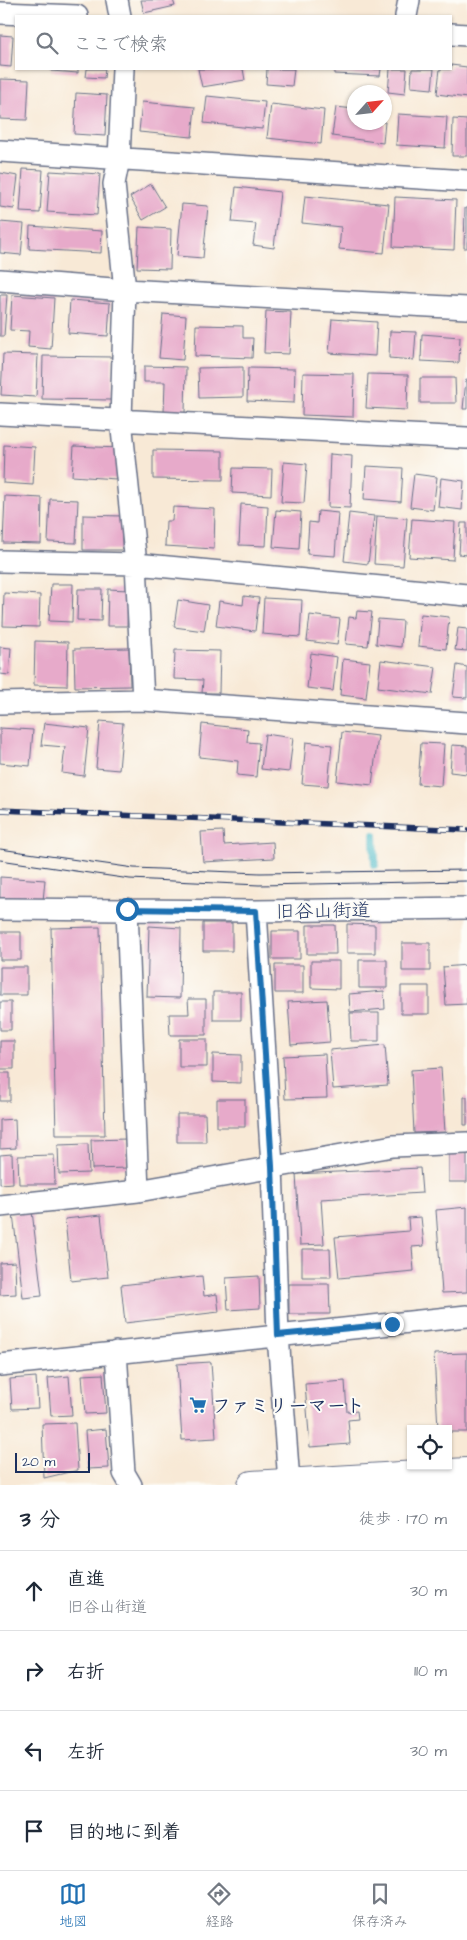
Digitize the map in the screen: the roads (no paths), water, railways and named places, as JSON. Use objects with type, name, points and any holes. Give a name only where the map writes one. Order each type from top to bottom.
[{"type":"highway","points":[[252,1485],[467,1472]]},
{"type":"street","points":[[117,0],[120,15]]},
{"type":"street","points":[[406,15],[409,0]]},
{"type":"street","points":[[0,13],[51,15]]},
{"type":"street","points":[[452,34],[467,35]]},
{"type":"street","points":[[123,70],[119,159],[114,184],[124,290],[121,420],[136,564],[142,700]]},
{"type":"street","points":[[0,151],[467,181]]},
{"type":"street","points":[[0,280],[124,290],[467,308]]},
{"type":"street","points":[[0,414],[467,438]]},
{"type":"street","points":[[0,561],[136,564],[467,594]]},
{"type":"street","points":[[0,703],[142,700],[467,724]]},
{"type":"street","name":"旧谷山街道","points":[[0,909],[256,911],[467,908]]},
{"type":"street","points":[[127,909],[138,1191]]},
{"type":"street","points":[[256,911],[272,1166],[278,1335],[290,1482]]},
{"type":"street","points":[[0,1206],[138,1191],[393,1146],[467,1143]]},
{"type":"street","points":[[0,1364],[467,1316]]},
{"type":"street","points":[[116,1352],[124,1473],[131,1485]]},
{"type":"waterway","points":[[374,835],[375,865]]},
{"type":"tram line","points":[[0,849],[134,868],[260,873],[467,870]]},
{"type":"tram line","points":[[0,860],[130,879],[259,885],[467,881]]},
{"type":"railway","points":[[0,810],[467,830]]},
{"type":"place","name":"ファミリーマート","points":[[198,1405]]}]
